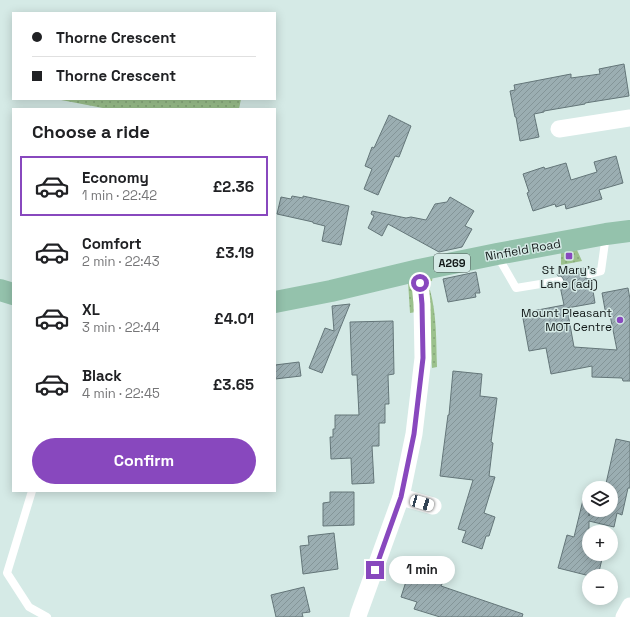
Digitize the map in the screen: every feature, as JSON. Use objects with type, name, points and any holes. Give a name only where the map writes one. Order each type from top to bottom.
[{"type":"main road","name":"Ninfield Road","points":[[276,302],[497,254],[630,231]]},
{"type":"main road","points":[[0,290],[12,294]]},
{"type":"street","points":[[559,129],[630,118]]},
{"type":"street","points":[[358,617],[401,497],[414,434],[423,358],[420,283]]},
{"type":"street","points":[[401,497],[433,506]]},
{"type":"street","points":[[624,617],[630,606]]},
{"type":"lane","points":[[590,274],[601,271],[606,234]]},
{"type":"lane","points":[[497,254],[516,288],[559,281]]},
{"type":"lane","points":[[32,492],[7,573],[28,607],[46,617]]},
{"type":"green space","points":[[61,100],[241,100],[239,108],[103,108]]},
{"type":"green space","points":[[577,250],[582,261],[561,265],[561,253]]},
{"type":"green space","points":[[433,274],[432,281],[415,284],[416,312],[410,313],[408,281]]},
{"type":"green space","points":[[430,290],[435,318],[437,367],[432,368],[427,291]]},
{"type":"building","points":[[624,64],[629,96],[585,103],[534,114],[539,137],[520,141],[510,91],[515,90],[514,85],[571,74],[571,78],[600,74],[599,69]]},
{"type":"building","points":[[389,115],[411,126],[399,157],[395,156],[378,195],[364,189],[372,169],[365,166],[372,147],[374,148]]},
{"type":"building","points":[[616,156],[623,183],[599,190],[602,199],[566,209],[565,204],[556,207],[555,204],[533,211],[523,174],[544,167],[545,169],[566,163],[571,180],[597,172],[594,162]]},
{"type":"building","points":[[292,196],[303,198],[303,196],[349,206],[341,245],[322,241],[325,226],[277,214],[281,197],[291,199]]},
{"type":"building","points":[[450,197],[474,211],[465,226],[472,229],[462,247],[439,252],[388,224],[382,236],[368,228],[374,216],[371,214],[372,211],[406,218],[411,217],[426,220],[435,204],[447,202]]},
{"type":"building","points":[[588,267],[584,272],[584,275],[585,278],[591,279],[595,303],[567,308],[574,347],[617,350],[610,315],[606,315],[602,293],[628,288],[630,299],[630,381],[623,381],[622,378],[592,377],[592,366],[551,374],[546,348],[529,351],[522,313],[564,305],[560,286],[564,283],[564,280],[557,274]]},
{"type":"building","points":[[476,272],[480,293],[475,293],[476,297],[448,302],[443,279]]},
{"type":"building","points":[[350,304],[322,373],[309,368],[325,328],[334,331],[332,306]]},
{"type":"building","points":[[393,321],[394,374],[388,375],[389,404],[385,404],[385,423],[379,423],[379,446],[372,446],[374,483],[352,484],[351,458],[331,459],[330,437],[333,437],[333,429],[335,429],[335,415],[359,415],[357,375],[352,375],[350,322]]},
{"type":"building","points":[[299,362],[301,376],[276,379],[276,365]]},
{"type":"building","points":[[453,371],[482,374],[480,396],[497,398],[491,442],[493,443],[489,476],[495,477],[484,513],[495,517],[489,536],[486,536],[482,549],[462,542],[466,531],[458,529],[473,480],[440,476],[449,415]]},
{"type":"building","points":[[616,439],[630,442],[630,488],[628,488],[622,515],[618,513],[618,481],[607,481]]},
{"type":"building","points":[[330,492],[354,492],[354,525],[323,526],[323,503],[330,502]]},
{"type":"building","points":[[582,504],[582,517],[616,517],[614,525],[606,525],[589,521],[589,525],[582,525],[582,561],[602,561],[600,569],[582,569],[582,574],[558,568],[567,535],[574,537]]},
{"type":"building","points":[[334,533],[338,569],[303,574],[300,546],[309,545],[308,536]]},
{"type":"building","points":[[410,569],[444,580],[441,586],[523,614],[522,617],[440,617],[414,609],[417,602],[401,597]]},
{"type":"building","points":[[304,587],[310,612],[302,613],[303,617],[276,617],[271,595]]},
{"type":"place","name":"St Mary's Lane (adj)","points":[[569,256]]},
{"type":"place","name":"Mount Pleasant MOT Centre","points":[[620,320]]},
{"type":"route","points":[[375,570],[401,497],[414,434],[423,358],[420,283]]}]
